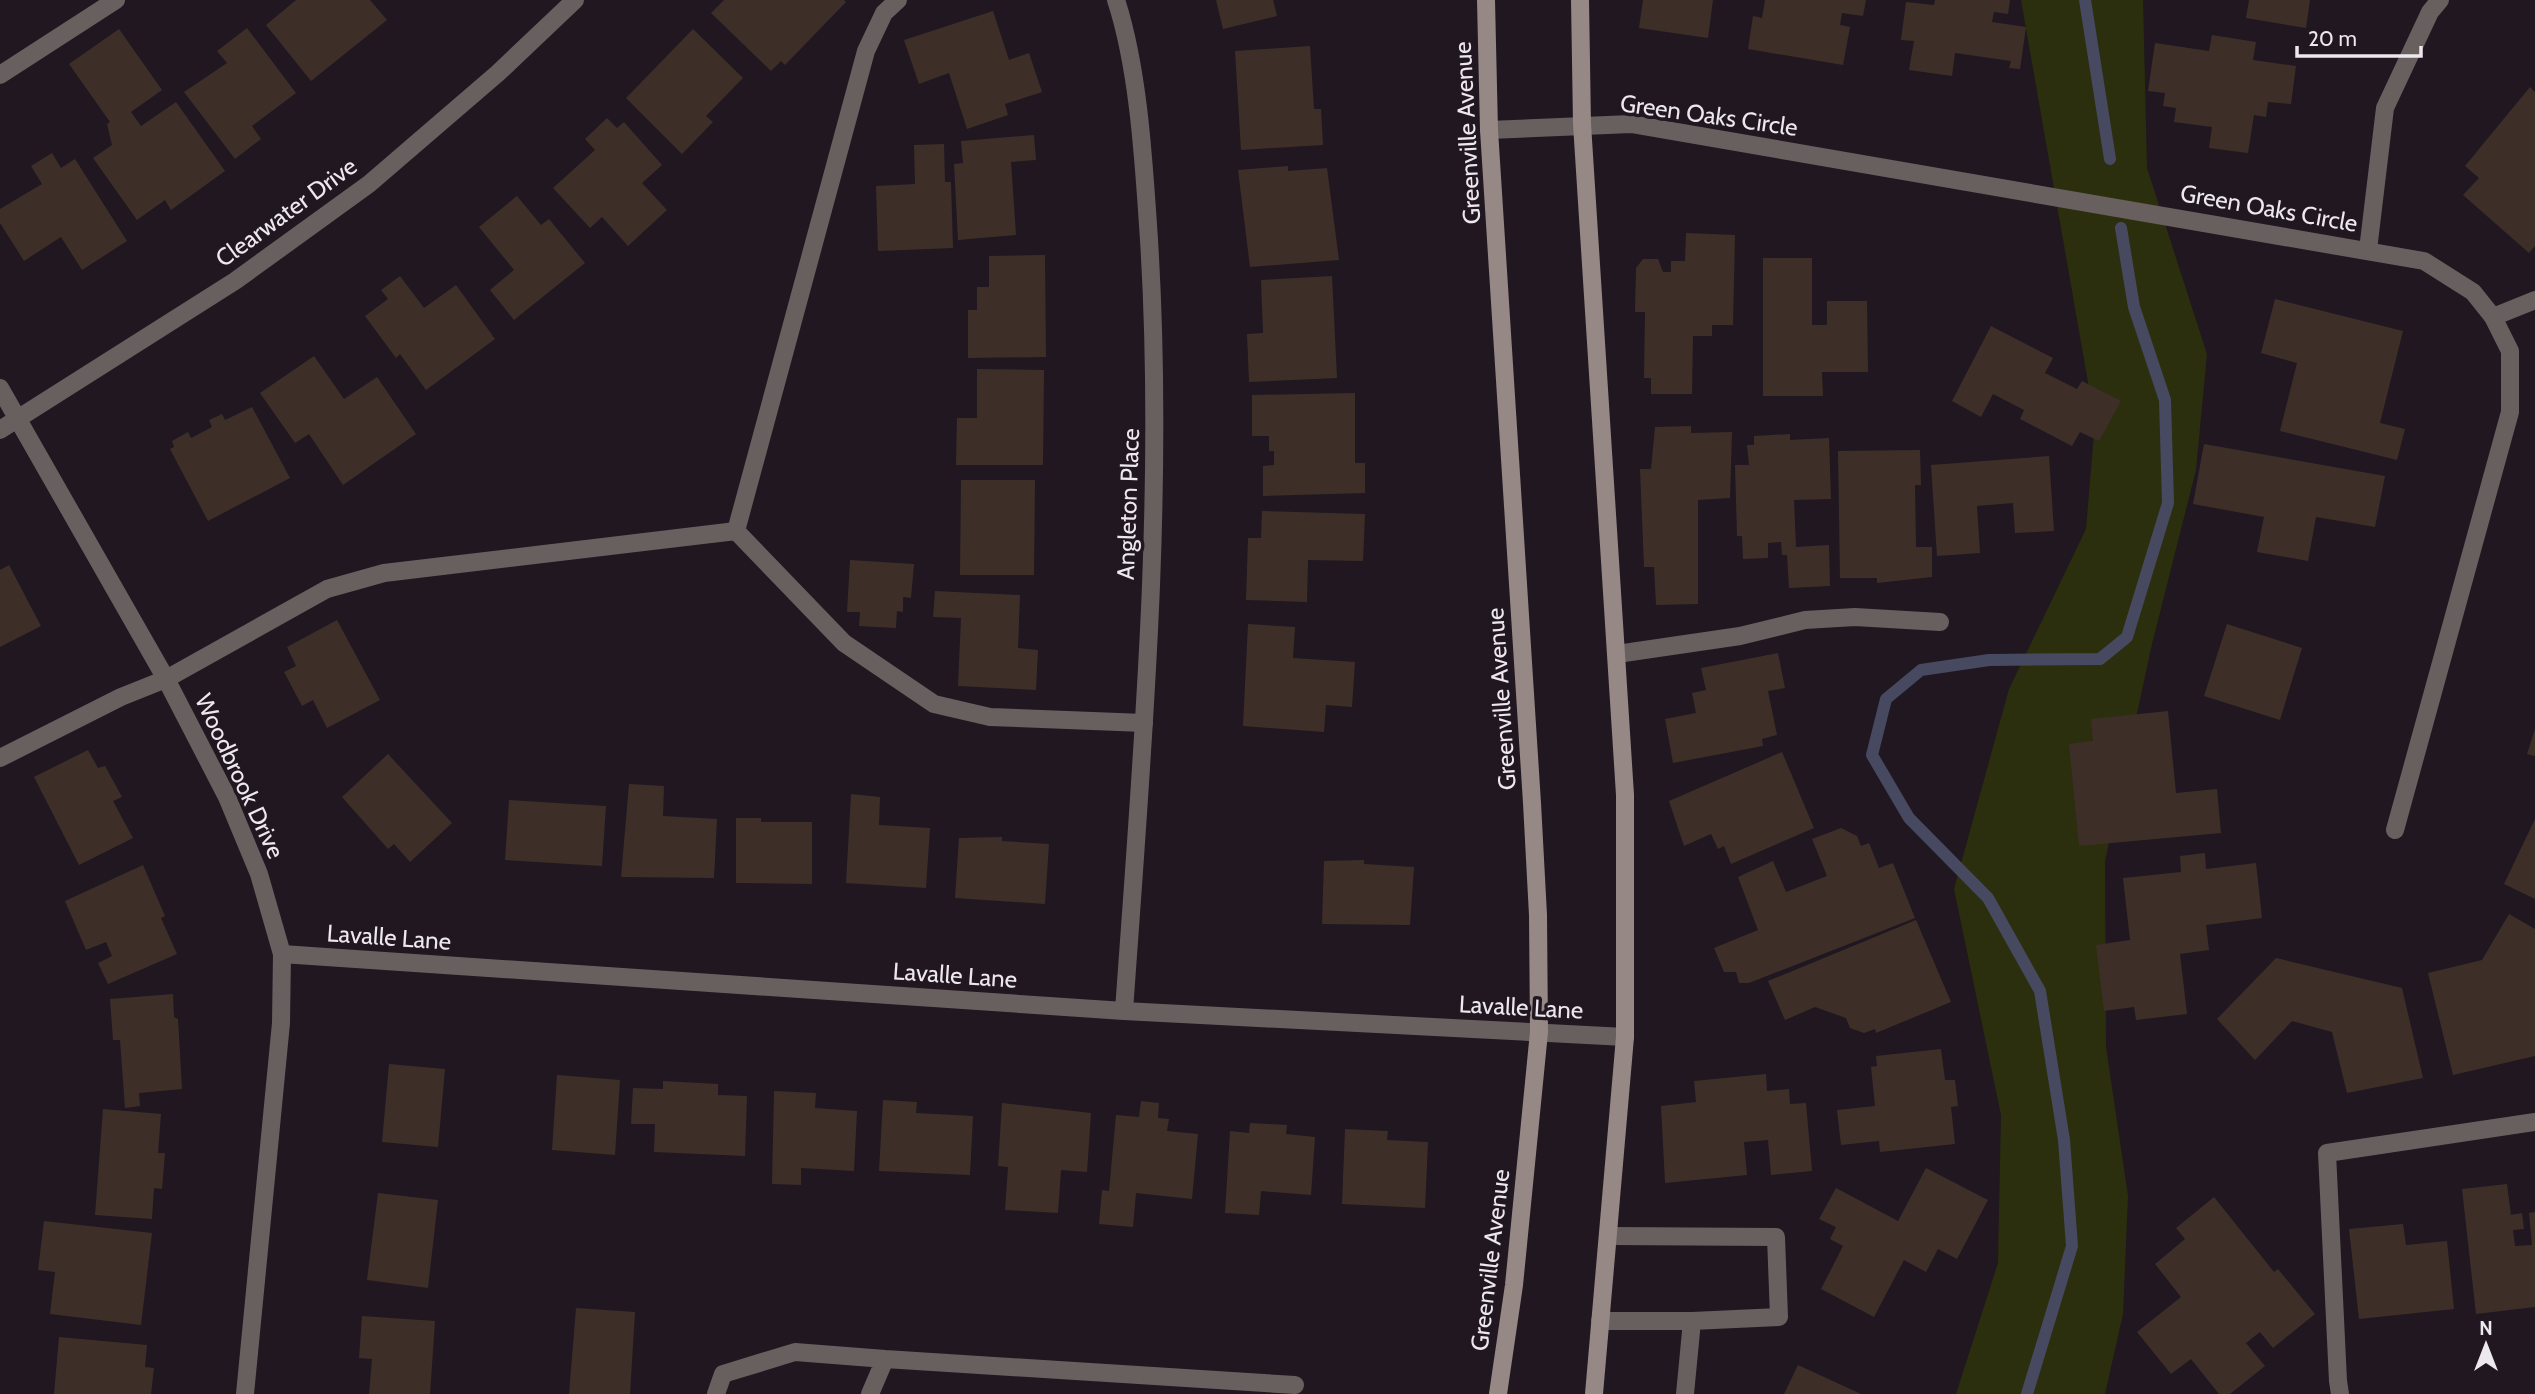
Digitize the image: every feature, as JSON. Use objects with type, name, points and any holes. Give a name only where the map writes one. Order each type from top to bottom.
[{"type":"main road","name":"Greenville Avenue","points":[[1486,0],[1489,130],[1538,915],[1539,1032],[1514,1285],[1498,1394]]},
{"type":"main road","points":[[1580,0],[1582,124],[1625,795],[1625,1037],[1594,1394]]},
{"type":"street","points":[[0,75],[116,0]]},
{"type":"street","name":"Clearwater Drive","points":[[0,430],[236,281],[369,184],[498,73],[575,0]]},
{"type":"street","points":[[736,531],[866,51],[884,13],[898,0]]},
{"type":"street","name":"Angleton Place","points":[[1116,0],[1133,78],[1145,189],[1153,316],[1155,457],[1144,723],[1124,1011]]},
{"type":"street","points":[[2368,250],[2385,108],[2430,12],[2440,0]]},
{"type":"street","name":"Green Oaks Circle","points":[[1489,130],[1631,124],[2424,261],[2473,292],[2493,317],[2510,351],[2510,412],[2395,830]]},
{"type":"street","points":[[2493,317],[2535,300]]},
{"type":"street","name":"Woodbrook Drive","points":[[0,388],[166,679],[238,823],[259,874],[282,954],[281,1023],[245,1394]]},
{"type":"street","points":[[0,758],[121,697],[166,679],[327,589],[384,573],[736,531]]},
{"type":"street","points":[[736,531],[844,643],[934,704],[990,717],[1144,723]]},
{"type":"street","points":[[1617,654],[1740,636],[1805,620],[1855,617],[1940,622]]},
{"type":"street","name":"Lavalle Lane","points":[[282,954],[1124,1011],[1625,1037]]},
{"type":"street","points":[[2340,1394],[2327,1153],[2535,1122]]},
{"type":"street","points":[[1600,1321],[1779,1317],[1776,1237],[1608,1236]]},
{"type":"street","points":[[1685,1394],[1692,1321]]},
{"type":"street","points":[[716,1394],[723,1374],[795,1352],[1295,1385]]},
{"type":"street","points":[[870,1394],[885,1359]]},
{"type":"green space","points":[[2021,0],[2143,0],[2147,168],[2207,354],[2196,470],[2152,644],[2105,861],[2106,1047],[2128,1196],[2123,1314],[2105,1394],[1956,1394],[1998,1263],[2001,1115],[1954,889],[2009,689],[2086,529],[2095,422]]},
{"type":"building","points":[[296,0],[370,0],[387,20],[311,81],[266,25]]},
{"type":"building","points":[[724,0],[846,2],[785,65],[781,61],[771,71],[711,13]]},
{"type":"building","points":[[1216,0],[1273,0],[1277,16],[1223,29]]},
{"type":"building","points":[[1643,0],[1713,0],[1708,38],[1639,28]]},
{"type":"building","points":[[1765,0],[1866,0],[1863,16],[1842,13],[1840,25],[1850,27],[1843,65],[1748,49],[1753,16],[1762,18]]},
{"type":"building","points":[[1935,0],[2010,0],[2008,14],[1994,12],[1992,22],[2026,27],[2020,69],[2009,68],[2011,61],[1955,53],[1952,76],[1909,70],[1914,41],[1901,40],[1906,2],[1934,5]]},
{"type":"building","points":[[2249,0],[2310,0],[2306,28],[2246,18]]},
{"type":"building","points":[[993,11],[1009,60],[1029,53],[1042,92],[1005,104],[1008,115],[967,129],[949,73],[919,84],[904,40]]},
{"type":"building","points":[[247,28],[296,93],[252,126],[261,139],[235,159],[184,92],[227,63],[217,51]]},
{"type":"building","points":[[119,29],[162,90],[131,112],[141,126],[176,102],[225,171],[171,210],[165,200],[137,220],[93,158],[112,145],[107,124],[110,122],[69,64]]},
{"type":"building","points":[[693,29],[743,78],[706,116],[713,122],[682,154],[626,98]]},
{"type":"building","points":[[2212,35],[2256,42],[2253,60],[2296,66],[2291,104],[2268,102],[2266,117],[2254,115],[2248,153],[2209,148],[2212,127],[2174,122],[2176,108],[2163,106],[2165,93],[2148,91],[2155,43],[2209,51]]},
{"type":"building","points":[[1310,46],[1314,109],[1321,109],[1323,145],[1241,150],[1235,51]]},
{"type":"building","points":[[2530,87],[2535,92],[2535,246],[2529,253],[2463,195],[2479,178],[2465,166]]},
{"type":"building","points":[[607,118],[617,128],[624,122],[662,165],[642,183],[667,210],[628,246],[602,217],[590,228],[553,188],[595,150],[585,139]]},
{"type":"building","points":[[1034,135],[1036,160],[1011,162],[1016,235],[958,240],[954,164],[963,163],[961,141]]},
{"type":"building","points":[[944,144],[945,182],[951,182],[953,248],[878,251],[876,186],[915,184],[914,145]]},
{"type":"building","points":[[52,153],[61,168],[75,159],[127,241],[82,270],[61,237],[24,261],[0,223],[0,209],[42,184],[31,166]]},
{"type":"building","points":[[1288,166],[1288,171],[1327,168],[1339,260],[1250,267],[1238,170]]},
{"type":"building","points":[[517,196],[541,225],[549,219],[585,263],[514,320],[490,290],[514,270],[479,227]]},
{"type":"building","points":[[1686,233],[1735,235],[1733,325],[1712,325],[1712,336],[1693,336],[1692,394],[1651,394],[1651,378],[1644,378],[1645,312],[1635,312],[1636,268],[1643,259],[1658,259],[1663,272],[1671,272],[1671,261],[1685,261]]},
{"type":"building","points":[[1045,255],[1046,357],[968,358],[968,310],[977,310],[977,287],[989,287],[989,256]]},
{"type":"building","points":[[1763,258],[1812,258],[1812,325],[1827,325],[1827,301],[1867,301],[1868,372],[1822,372],[1823,396],[1763,396]]},
{"type":"building","points":[[400,276],[424,308],[456,285],[495,339],[426,390],[400,354],[396,358],[365,316],[388,299],[381,290]]},
{"type":"building","points":[[1332,276],[1337,378],[1249,382],[1247,334],[1263,333],[1261,280]]},
{"type":"building","points":[[2275,299],[2403,331],[2380,423],[2405,429],[2397,460],[2280,431],[2297,363],[2261,353]]},
{"type":"building","points":[[1991,326],[2053,358],[2045,373],[2077,389],[2082,381],[2121,401],[2099,441],[2080,432],[2072,446],[2020,419],[2024,410],[1993,394],[1981,417],[1952,401]]},
{"type":"building","points":[[314,356],[344,399],[377,377],[416,434],[343,485],[309,434],[295,443],[260,393]]},
{"type":"building","points":[[977,369],[1044,370],[1043,465],[956,465],[957,418],[977,418]]},
{"type":"building","points":[[1355,393],[1355,463],[1365,463],[1365,493],[1263,496],[1263,466],[1274,465],[1274,451],[1269,451],[1269,436],[1252,436],[1252,395]]},
{"type":"building","points":[[252,407],[290,478],[208,521],[170,449],[174,447],[172,441],[188,432],[191,438],[212,427],[209,420],[222,414],[225,420]]},
{"type":"building","points":[[1691,426],[1691,433],[1732,432],[1730,498],[1698,500],[1698,604],[1656,605],[1654,567],[1644,567],[1640,469],[1651,469],[1655,427]]},
{"type":"building","points":[[1790,434],[1790,440],[1829,438],[1831,499],[1794,500],[1796,547],[1829,545],[1830,586],[1789,588],[1787,555],[1782,555],[1781,542],[1768,543],[1768,558],[1743,559],[1742,536],[1737,536],[1735,465],[1749,465],[1747,445],[1754,445],[1754,436]]},
{"type":"building","points":[[2204,444],[2385,476],[2375,527],[2316,517],[2308,561],[2257,552],[2264,517],[2193,504]]},
{"type":"building","points":[[1920,450],[1921,485],[1915,485],[1916,547],[1932,547],[1932,577],[1877,583],[1877,578],[1840,578],[1838,451]]},
{"type":"building","points":[[2049,456],[2054,531],[2015,533],[2013,503],[1977,506],[1980,553],[1937,556],[1931,465]]},
{"type":"building","points":[[961,480],[1035,480],[1034,575],[960,575]]},
{"type":"building","points":[[1262,511],[1365,514],[1363,561],[1308,560],[1307,602],[1246,600],[1248,538],[1261,538]]},
{"type":"building","points":[[850,560],[914,564],[911,598],[903,597],[903,612],[897,611],[896,628],[859,626],[860,612],[847,612]]},
{"type":"building","points":[[9,565],[41,626],[0,647],[0,570]]},
{"type":"building","points":[[935,591],[1020,595],[1018,648],[1038,650],[1036,690],[958,686],[961,618],[933,617]]},
{"type":"building","points":[[337,620],[380,700],[327,728],[313,700],[302,706],[284,672],[296,666],[287,647]]},
{"type":"building","points":[[1248,624],[1295,627],[1293,658],[1355,662],[1352,707],[1326,705],[1324,732],[1243,726]]},
{"type":"building","points":[[2227,624],[2302,648],[2280,720],[2204,696]]},
{"type":"building","points":[[1778,653],[1785,688],[1768,691],[1777,735],[1762,739],[1763,746],[1673,763],[1665,719],[1696,713],[1692,693],[1706,690],[1701,668]]},
{"type":"building","points":[[2168,711],[2176,793],[2217,789],[2221,833],[2079,846],[2069,744],[2093,741],[2091,719]]},
{"type":"building","points":[[2535,729],[2535,756],[2527,754]]},
{"type":"building","points":[[88,750],[98,768],[105,766],[122,797],[113,801],[133,838],[79,865],[34,777]]},
{"type":"building","points":[[1782,752],[1814,828],[1731,864],[1724,846],[1718,849],[1711,834],[1684,846],[1669,801]]},
{"type":"building","points":[[388,754],[452,823],[410,862],[394,844],[388,849],[342,797]]},
{"type":"building","points":[[629,784],[664,786],[663,816],[717,819],[714,878],[621,877]]},
{"type":"building","points":[[851,794],[880,797],[879,825],[930,828],[926,888],[846,883]]},
{"type":"building","points":[[509,800],[606,806],[602,866],[505,860]]},
{"type":"building","points":[[736,818],[761,818],[761,822],[812,822],[812,884],[736,883]]},
{"type":"building","points":[[2535,819],[2535,899],[2504,884]]},
{"type":"building","points":[[1841,828],[1857,836],[1861,846],[1869,843],[1879,868],[1893,863],[1915,918],[1749,983],[1739,983],[1736,972],[1724,972],[1714,948],[1758,930],[1738,877],[1773,861],[1786,892],[1827,876],[1812,839]]},
{"type":"building","points":[[1002,837],[1002,841],[1049,844],[1045,904],[955,898],[959,838]]},
{"type":"building","points":[[2205,853],[2206,869],[2256,863],[2262,918],[2206,925],[2209,950],[2180,954],[2187,1014],[2136,1020],[2134,1007],[2104,1011],[2096,945],[2130,940],[2123,878],[2181,872],[2180,856]]},
{"type":"building","points":[[1364,860],[1364,864],[1414,867],[1410,925],[1322,924],[1324,861]]},
{"type":"building","points":[[143,865],[165,916],[161,918],[177,954],[108,984],[98,963],[112,956],[106,942],[86,950],[65,901]]},
{"type":"building","points":[[2509,914],[2535,929],[2535,1056],[2453,1075],[2428,973],[2482,960]]},
{"type":"building","points":[[1916,920],[1951,1002],[1876,1033],[1875,1029],[1864,1033],[1850,1028],[1846,1018],[1815,1007],[1785,1020],[1768,981]]},
{"type":"building","points":[[2276,958],[2402,988],[2423,1078],[2347,1093],[2332,1032],[2292,1021],[2255,1060],[2217,1019]]},
{"type":"building","points":[[173,994],[174,1017],[178,1019],[182,1089],[139,1093],[140,1106],[125,1108],[120,1040],[113,1040],[110,999]]},
{"type":"building","points":[[1941,1049],[1945,1080],[1955,1080],[1958,1106],[1951,1107],[1955,1144],[1880,1152],[1879,1141],[1841,1145],[1837,1110],[1875,1106],[1871,1067],[1877,1066],[1876,1056]]},
{"type":"building","points":[[389,1064],[445,1069],[438,1147],[382,1142]]},
{"type":"building","points":[[1766,1074],[1767,1091],[1789,1089],[1790,1104],[1806,1103],[1812,1171],[1771,1175],[1768,1140],[1744,1142],[1747,1175],[1665,1183],[1661,1106],[1696,1102],[1694,1081]]},
{"type":"building","points":[[557,1075],[620,1080],[615,1155],[552,1150]]},
{"type":"building","points":[[663,1081],[718,1084],[718,1095],[747,1096],[745,1156],[654,1152],[655,1124],[631,1124],[633,1088],[663,1089]]},
{"type":"building","points":[[774,1091],[816,1093],[815,1108],[857,1111],[854,1171],[801,1168],[801,1185],[772,1184]]},
{"type":"building","points":[[883,1100],[917,1102],[916,1113],[973,1116],[970,1175],[879,1171]]},
{"type":"building","points":[[1141,1101],[1159,1103],[1158,1118],[1169,1119],[1167,1131],[1198,1134],[1192,1199],[1136,1193],[1133,1227],[1099,1224],[1102,1190],[1109,1191],[1116,1115],[1139,1117]]},
{"type":"building","points":[[1002,1103],[1091,1113],[1087,1172],[1061,1170],[1058,1213],[1005,1210],[1008,1167],[998,1166]]},
{"type":"building","points":[[103,1109],[161,1114],[158,1153],[165,1153],[162,1189],[154,1188],[152,1219],[95,1215]]},
{"type":"building","points":[[1250,1123],[1287,1125],[1286,1134],[1315,1137],[1311,1195],[1261,1191],[1259,1215],[1225,1213],[1230,1131],[1249,1133]]},
{"type":"building","points":[[1345,1129],[1388,1131],[1387,1140],[1428,1142],[1425,1208],[1342,1204]]},
{"type":"building","points":[[1926,1168],[1988,1200],[1957,1259],[1938,1249],[1926,1272],[1904,1260],[1874,1317],[1821,1289],[1843,1246],[1830,1239],[1836,1227],[1819,1219],[1836,1188],[1898,1221]]},
{"type":"building","points":[[2507,1184],[2511,1215],[2522,1213],[2524,1229],[2513,1230],[2515,1246],[2532,1245],[2529,1213],[2535,1212],[2535,1307],[2476,1314],[2462,1189]]},
{"type":"building","points":[[378,1193],[438,1200],[428,1288],[367,1280]]},
{"type":"building","points":[[2214,1197],[2274,1272],[2278,1269],[2315,1314],[2273,1348],[2260,1332],[2246,1343],[2265,1366],[2230,1394],[2219,1394],[2191,1359],[2171,1374],[2137,1332],[2181,1297],[2155,1264],[2185,1239],[2176,1228]]},
{"type":"building","points":[[44,1221],[152,1233],[141,1325],[50,1314],[55,1272],[38,1270]]},
{"type":"building","points":[[2403,1224],[2406,1245],[2447,1241],[2454,1309],[2359,1319],[2349,1229]]},
{"type":"building","points":[[576,1308],[635,1312],[630,1394],[569,1394]]},
{"type":"building","points":[[362,1316],[435,1321],[430,1394],[369,1394],[372,1359],[359,1358]]},
{"type":"building","points":[[59,1337],[147,1345],[145,1367],[154,1368],[151,1394],[54,1394]]},
{"type":"building","points":[[1798,1365],[1861,1394],[1784,1394]]},
{"type":"waterway","points":[[2085,0],[2110,159]]},
{"type":"waterway","points":[[2027,1394],[2072,1246],[2064,1140],[2040,991],[1988,898],[1909,818],[1872,755],[1886,699],[1921,670],[1989,660],[2100,659],[2127,637],[2168,503],[2165,400],[2134,307],[2121,228]]}]
